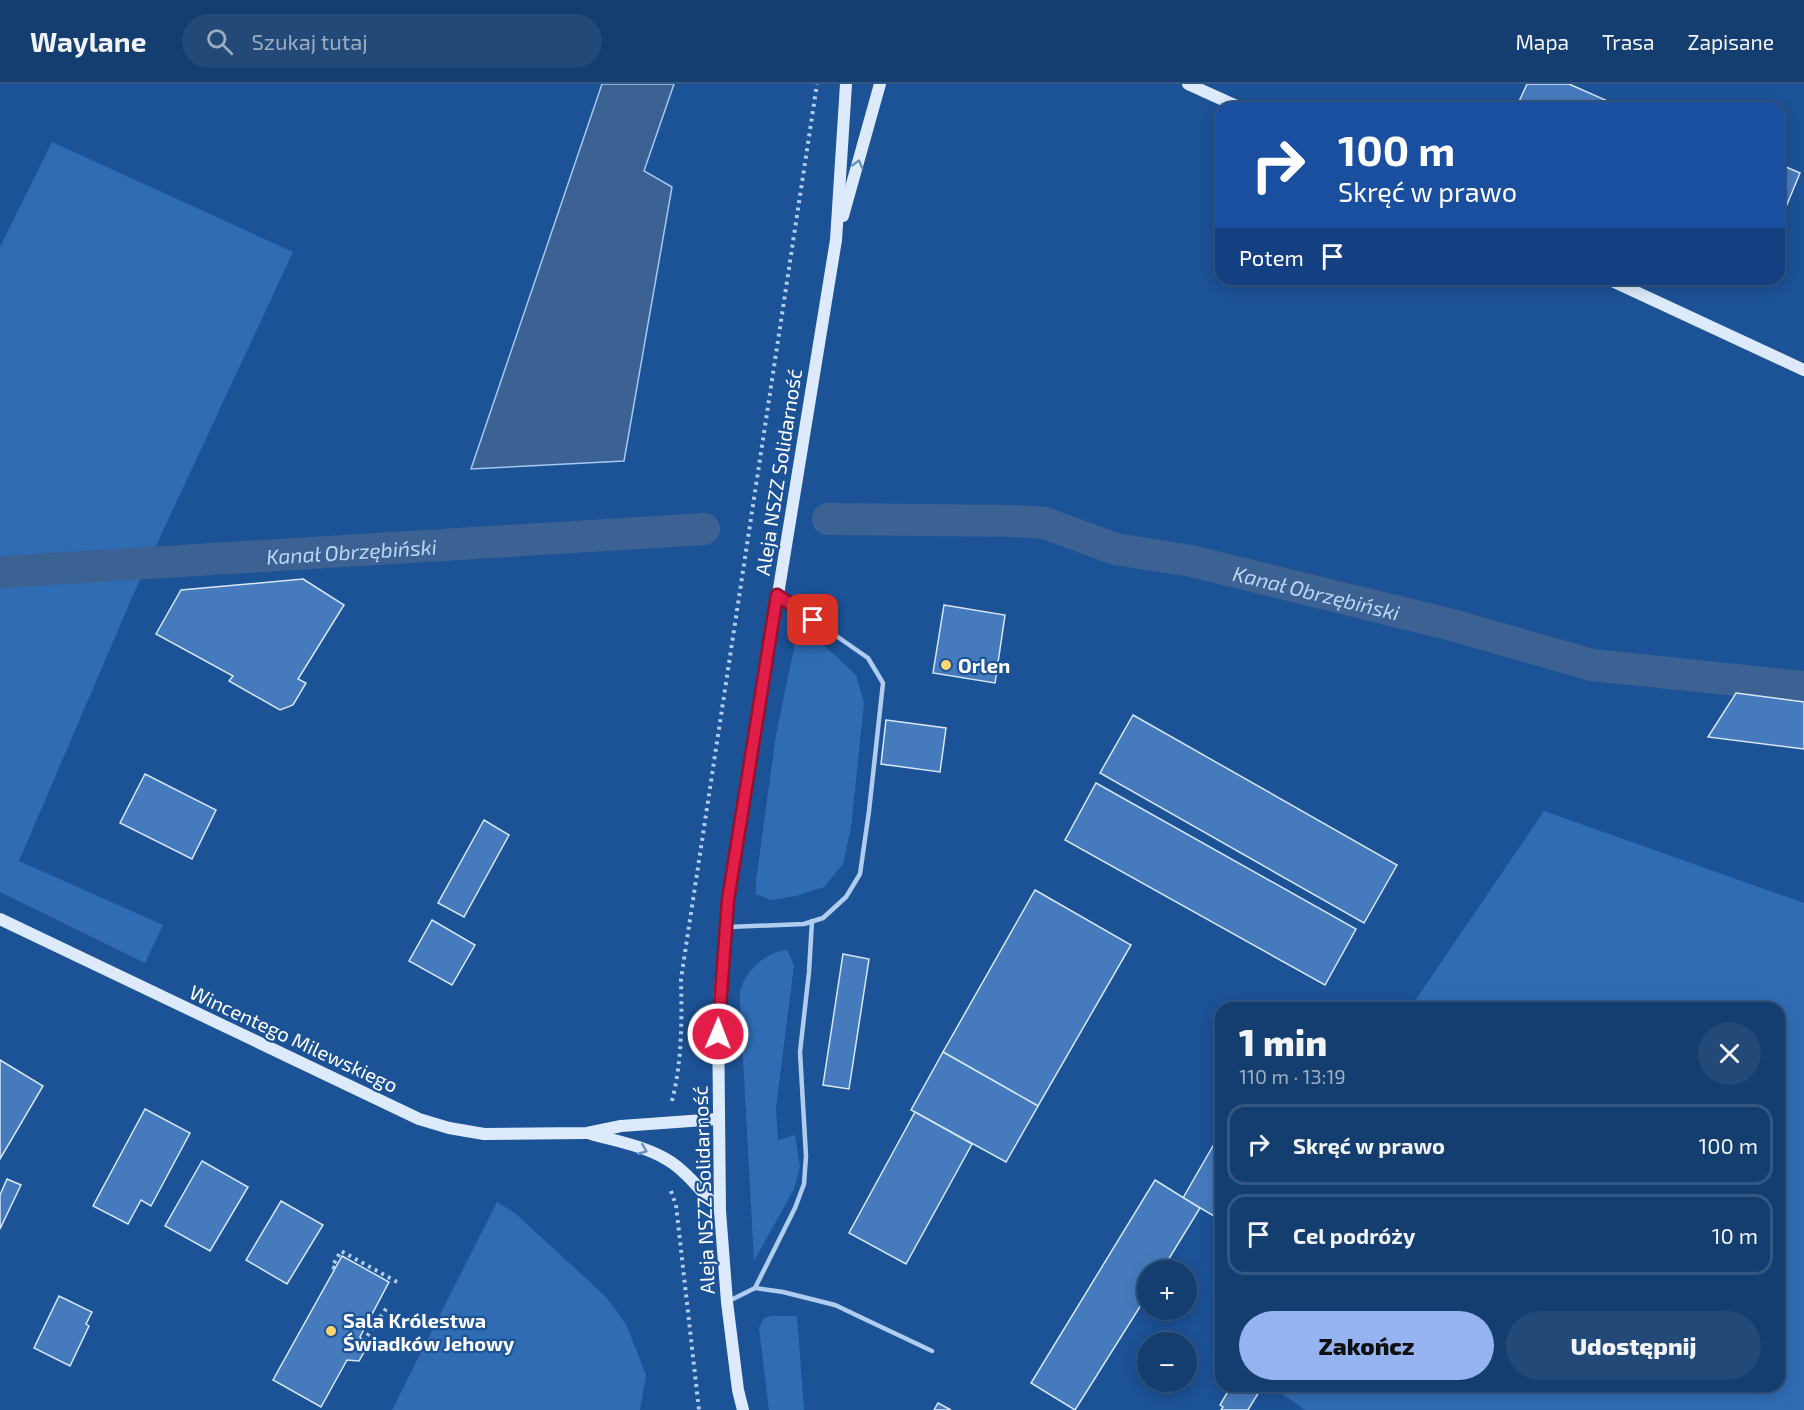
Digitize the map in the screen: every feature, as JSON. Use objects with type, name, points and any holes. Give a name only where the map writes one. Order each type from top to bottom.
[{"type":"street","name":"Aleja NSZZ Solidarność","points":[[743,1410],[738,1390],[727,1302],[720,1211],[718,1012],[728,900],[836,240],[846,84]]},
{"type":"street","name":"Aleja NSZZ Solidarność","points":[[836,240],[880,84]]},
{"type":"street","points":[[1194,86],[1228,102]]},
{"type":"street","points":[[1621,285],[1804,370]]},
{"type":"street","name":"Wincentego Milewskiego","points":[[0,919],[419,1119],[449,1128],[484,1134],[587,1133],[621,1126],[718,1119]]},
{"type":"street","name":"Wincentego Milewskiego","points":[[587,1133],[631,1145],[667,1159],[692,1181],[720,1211]]},
{"type":"street","name":"Aleja NSZZ Solidarność","points":[[736,1410],[738,1390]]},
{"type":"lane","points":[[726,927],[804,924],[823,918],[846,897],[860,874],[883,683],[868,658],[777,595]]},
{"type":"lane","points":[[727,1302],[755,1288],[795,1208],[804,1184],[807,1156],[800,1052],[812,921]]},
{"type":"lane","points":[[755,1288],[836,1305],[932,1351]]},
{"type":"path","points":[[666,1124],[677,1082],[682,1021],[681,979],[817,84]]},
{"type":"path","points":[[667,1159],[667,1180],[676,1205],[699,1410]]},
{"type":"path","points":[[335,1268],[332,1267],[341,1251],[399,1283]]},
{"type":"path","points":[[363,1342],[388,1306],[374,1332]]},
{"type":"shaded area","points":[[602,84],[674,84],[644,171],[672,187],[624,461],[471,469]]},
{"type":"shaded area","points":[[52,142],[293,252],[134,593],[19,861],[163,925],[145,963],[0,892],[0,247]]},
{"type":"shaded area","points":[[813,635],[856,675],[864,703],[851,828],[843,864],[824,887],[796,896],[770,900],[756,894],[756,880],[776,735],[795,643]]},
{"type":"shaded area","points":[[1544,811],[1804,903],[1804,1410],[1305,1410],[1280,1392],[1785,1392],[1785,1002],[1414,1002]]},
{"type":"shaded area","points":[[787,950],[794,965],[776,1108],[778,1140],[795,1135],[800,1167],[794,1189],[754,1261],[740,992],[748,974],[759,962],[772,954]]},
{"type":"shaded area","points":[[497,1202],[515,1213],[606,1297],[626,1324],[646,1375],[640,1410],[392,1410]]},
{"type":"shaded area","points":[[797,1316],[804,1410],[769,1410],[759,1328],[764,1318]]},
{"type":"building","points":[[1527,84],[1569,84],[1610,102],[1519,102]]},
{"type":"building","points":[[1785,167],[1800,173],[1785,209]]},
{"type":"building","points":[[303,579],[344,605],[298,679],[306,683],[293,705],[280,710],[229,681],[233,676],[156,634],[181,590]]},
{"type":"building","points":[[944,605],[1005,615],[995,683],[933,673]]},
{"type":"building","points":[[1736,693],[1804,702],[1804,749],[1708,737]]},
{"type":"building","points":[[1133,715],[1397,865],[1364,923],[1100,773]]},
{"type":"building","points":[[886,720],[946,728],[940,772],[881,764]]},
{"type":"building","points":[[145,774],[216,810],[192,859],[120,823]]},
{"type":"building","points":[[1096,783],[1356,929],[1325,985],[1065,840]]},
{"type":"building","points":[[484,820],[509,835],[464,917],[438,903]]},
{"type":"building","points":[[1035,890],[1131,945],[1038,1106],[943,1052]]},
{"type":"building","points":[[432,920],[475,945],[452,985],[409,961]]},
{"type":"building","points":[[843,954],[869,959],[849,1089],[823,1085]]},
{"type":"building","points":[[943,1052],[1038,1106],[1006,1162],[911,1110]]},
{"type":"building","points":[[0,1060],[43,1086],[0,1159]]},
{"type":"building","points":[[145,1109],[190,1133],[151,1206],[141,1200],[128,1224],[93,1206]]},
{"type":"building","points":[[915,1112],[972,1144],[906,1264],[849,1233]]},
{"type":"building","points":[[1215,1142],[1215,1214],[1214,1216],[1183,1198]]},
{"type":"building","points":[[202,1161],[248,1187],[210,1251],[165,1226]]},
{"type":"building","points":[[7,1179],[21,1185],[0,1229],[0,1195]]},
{"type":"building","points":[[1155,1180],[1200,1208],[1168,1260],[1137,1260],[1137,1311],[1075,1410],[1031,1383]]},
{"type":"building","points":[[281,1201],[323,1225],[287,1284],[246,1260]]},
{"type":"building","name":"Sala Królestwa Świadków Jehowy","points":[[342,1256],[389,1282],[360,1337],[367,1347],[359,1361],[347,1360],[321,1407],[273,1380]]},
{"type":"building","points":[[59,1296],[92,1312],[86,1324],[89,1326],[70,1366],[34,1348]]},
{"type":"building","points":[[1228,1392],[1259,1392],[1248,1410],[1221,1410],[1223,1407],[1220,1405]]},
{"type":"building","points":[[938,1403],[951,1410],[934,1410]]},
{"type":"waterway","name":"Kanał Obrzębiński","points":[[828,519],[1045,523],[1115,549],[1191,561],[1452,625],[1592,665],[1804,687]]},
{"type":"waterway","name":"Kanał Obrzębiński","points":[[0,572],[704,529]]},
{"type":"place","name":"Orlen","points":[[946,665]]},
{"type":"place","name":"Sala Królestwa Świadków Jehowy","points":[[331,1331]]},
{"type":"route","points":[[718,1034],[728,900],[777,595],[813,620]]}]
